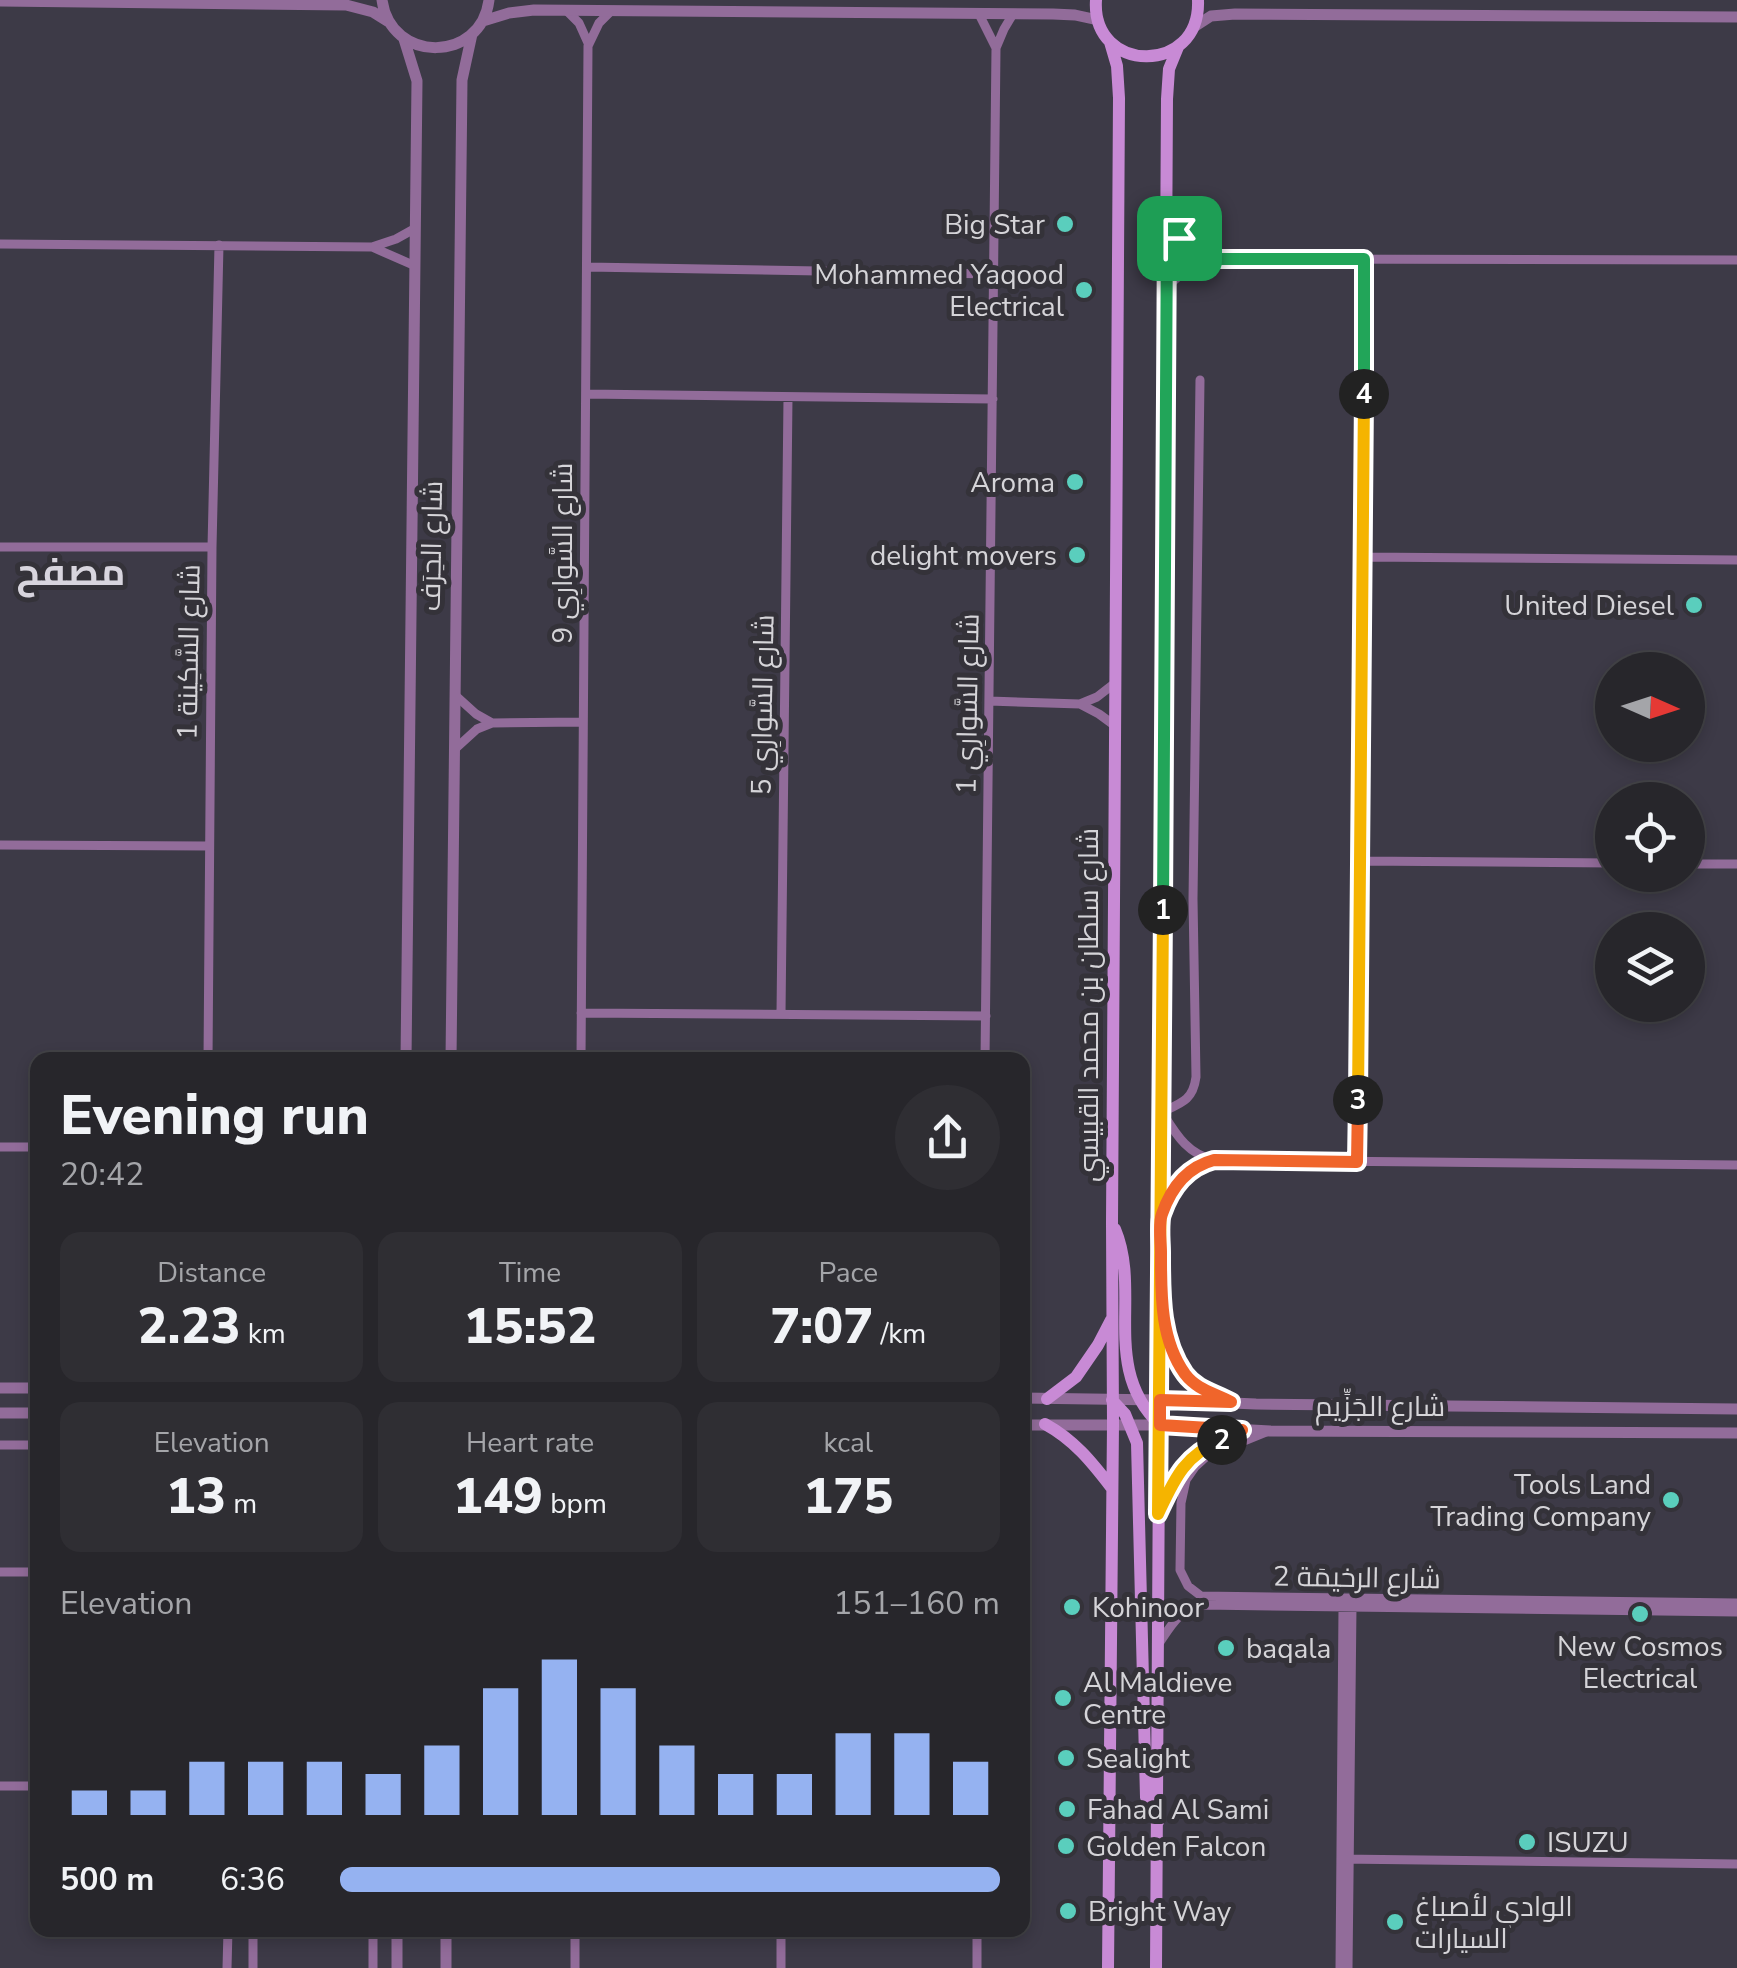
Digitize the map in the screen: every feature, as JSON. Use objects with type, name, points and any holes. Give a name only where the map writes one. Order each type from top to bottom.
[{"type":"main road","points":[[1096,0],[1098,20]]},
{"type":"main road","points":[[1156,1968],[1169,69],[1178,47],[1194,27],[1198,0]]},
{"type":"main road","name":"شارع سلطان بن محمد القبيسي","points":[[1098,20],[1117,66],[1119,98],[1108,1968]]},
{"type":"main road","points":[[1110,42],[1122,51],[1150,58],[1178,47]]},
{"type":"main road","points":[[1112,1222],[1123,1248],[1128,1363],[1133,1385],[1139,1400],[1160,1425]]},
{"type":"main road","points":[[1160,1307],[1187,1378],[1231,1402]]},
{"type":"main road","points":[[1047,1399],[1076,1377],[1112,1317]]},
{"type":"main road","points":[[1112,1400],[1131,1424],[1137,1444],[1146,1796],[1158,1822]]},
{"type":"main road","points":[[1045,1424],[1076,1444],[1112,1487]]},
{"type":"main road","points":[[1158,1514],[1173,1482],[1191,1458],[1206,1446],[1242,1430]]},
{"type":"street","points":[[382,0],[389,22]]},
{"type":"street","points":[[0,1],[346,4],[373,12],[404,38],[421,46],[439,48],[472,34],[482,22],[489,0]]},
{"type":"street","points":[[482,22],[534,10],[1076,15],[1098,20]]},
{"type":"street","points":[[568,11],[579,23],[588,46]]},
{"type":"street","points":[[588,46],[594,30],[611,11]]},
{"type":"street","name":"شارع السَّوارِي 1","points":[[979,14],[996,48]]},
{"type":"street","name":"شارع السَّوارِي 1","points":[[986,1052],[996,48],[1013,14]]},
{"type":"street","points":[[1194,27],[1211,16],[1235,14],[1737,17]]},
{"type":"street","name":"شارع الحِرَف","points":[[451,1052],[462,80],[472,34]]},
{"type":"street","name":"شارع الحِرَف","points":[[404,38],[417,81],[406,1052]]},
{"type":"street","name":"شارع السَّوارِي 9","points":[[581,1052],[588,46]]},
{"type":"street","points":[[1167,224],[1184,246],[1213,259]]},
{"type":"street","points":[[0,244],[372,247],[414,229]]},
{"type":"street","name":"شارع السَّكِينة 1","points":[[208,1052],[219,244]]},
{"type":"street","points":[[372,247],[414,266]]},
{"type":"street","points":[[1167,287],[1190,266],[1213,259],[1737,260]]},
{"type":"street","points":[[1357,1162],[1364,259]]},
{"type":"street","points":[[587,267],[993,274]]},
{"type":"street","points":[[1200,380],[1193,899],[1196,1076],[1194,1090],[1185,1101],[1162,1112],[1189,1149],[1214,1160]]},
{"type":"street","points":[[586,394],[993,399]]},
{"type":"street","name":"شارع السَّوارِي 5","points":[[780,1014],[788,398]]},
{"type":"street","points":[[0,547],[212,547]]},
{"type":"street","points":[[1362,557],[1737,560]]},
{"type":"street","points":[[989,702],[1080,704],[1097,698],[1115,683]]},
{"type":"street","points":[[454,695],[492,723]]},
{"type":"street","points":[[1080,704],[1114,725]]},
{"type":"street","points":[[454,750],[492,723],[583,722]]},
{"type":"street","points":[[0,845],[208,846]]},
{"type":"street","points":[[1359,861],[1595,863]]},
{"type":"street","points":[[1705,864],[1737,864]]},
{"type":"street","points":[[581,1014],[986,1016]]},
{"type":"street","points":[[0,1146],[30,1147]]},
{"type":"street","points":[[1161,1216],[1182,1178],[1196,1166],[1214,1160],[1737,1165]]},
{"type":"street","points":[[0,1388],[30,1388]]},
{"type":"street","name":"شارع الجَزِّيم","points":[[1030,1398],[1737,1409]]},
{"type":"street","points":[[0,1412],[30,1413]]},
{"type":"street","name":"شارع الجَزِّيم","points":[[1030,1425],[1131,1424],[1270,1431],[1737,1432]]},
{"type":"street","name":"شارع الرخيمَة 2","points":[[1270,1431],[1200,1461],[1184,1488],[1182,1576],[1192,1590],[1207,1597],[1347,1604],[1737,1612]]},
{"type":"street","points":[[0,1445],[30,1445]]},
{"type":"street","points":[[0,1572],[30,1572]]},
{"type":"street","name":"شارع الرخيمَة 2","points":[[1160,1642],[1178,1616],[1196,1606],[1413,1605],[1423,1600],[1737,1603]]},
{"type":"street","points":[[1347,1604],[1348,1968]]},
{"type":"street","points":[[0,1786],[30,1786]]},
{"type":"street","points":[[1345,1859],[1737,1864]]},
{"type":"street","points":[[1340,1968],[1345,1859]]},
{"type":"street","points":[[227,1968],[228,1937]]},
{"type":"street","points":[[253,1937],[253,1968]]},
{"type":"street","points":[[373,1937],[373,1968]]},
{"type":"street","points":[[397,1968],[398,1937]]},
{"type":"street","points":[[446,1937],[446,1968]]},
{"type":"street","points":[[575,1937],[575,1968]]},
{"type":"street","points":[[780,1968],[781,1937]]},
{"type":"street","points":[[977,1937],[977,1968]]},
{"type":"shaded area","points":[[0,0],[1737,0],[1737,1968],[0,1968]]},
{"type":"place","name":"Big Star","points":[[1065,224]]},
{"type":"place","name":"Mohammed Yaqood Electrical","points":[[1084,290]]},
{"type":"place","name":"Aroma","points":[[1075,482]]},
{"type":"place","name":"delight movers","points":[[1077,555]]},
{"type":"place","name":"United Diesel","points":[[1694,605]]},
{"type":"place","name":"Tools Land Trading Company","points":[[1671,1500]]},
{"type":"place","name":"Kohinoor","points":[[1072,1607]]},
{"type":"place","name":"New Cosmos Electrical","points":[[1640,1614]]},
{"type":"place","name":"baqala","points":[[1226,1648]]},
{"type":"place","name":"Al Maldieve Centre","points":[[1063,1698]]},
{"type":"place","name":"Sealight","points":[[1066,1758]]},
{"type":"place","name":"Fahad Al Sami","points":[[1067,1809]]},
{"type":"place","name":"ISUZU","points":[[1527,1842]]},
{"type":"place","name":"Golden Falcon","points":[[1066,1846]]},
{"type":"place","name":"Bright Way","points":[[1068,1911]]},
{"type":"place","name":"الوادي لأصباغ السيارات","points":[[1395,1922]]},
{"type":"district","name":"مصفح","points":[[71,572]]},
{"type":"route","points":[[1167,224],[1179,238],[1190,250],[1213,259],[1364,259],[1357,1162],[1214,1160],[1188,1171],[1177,1186],[1161,1216],[1160,1307],[1187,1378],[1231,1402],[1160,1400],[1160,1425],[1242,1430],[1206,1446],[1191,1458],[1173,1482],[1158,1514],[1167,224]]}]
